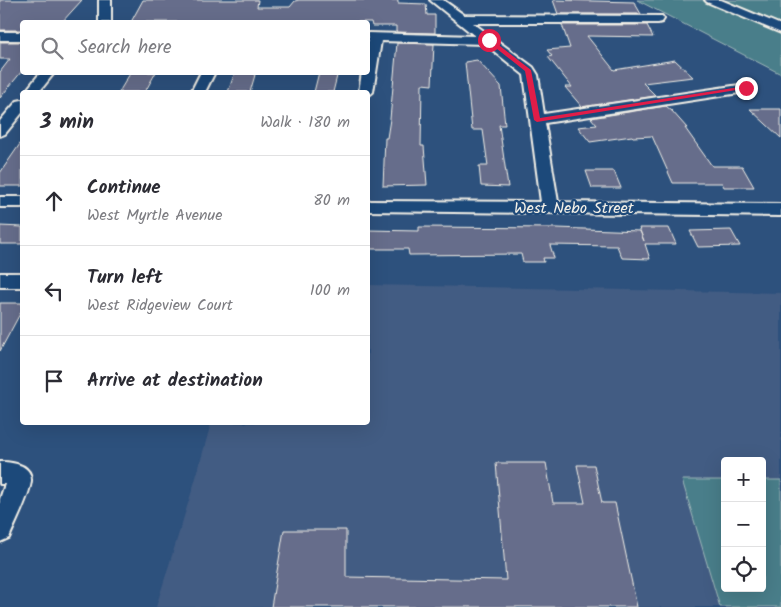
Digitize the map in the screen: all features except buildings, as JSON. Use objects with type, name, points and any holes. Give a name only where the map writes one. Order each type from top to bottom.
[{"type":"street","points":[[105,0],[105,20]]},
{"type":"street","points":[[436,0],[464,19],[528,70],[550,208]]},
{"type":"street","points":[[711,0],[781,29]]},
{"type":"street","points":[[464,19],[658,20]]},
{"type":"street","points":[[0,36],[20,36]]},
{"type":"street","points":[[370,55],[372,37],[489,40]]},
{"type":"street","points":[[34,90],[46,75]]},
{"type":"street","points":[[199,90],[206,75]]},
{"type":"street","points":[[366,90],[368,75]]},
{"type":"street","points":[[537,120],[746,88]]},
{"type":"street","points":[[0,131],[20,106]]},
{"type":"street","points":[[0,202],[20,202]]},
{"type":"street","name":"West Nebo Street","points":[[370,206],[781,210]]},
{"type":"street","points":[[0,280],[20,280]]},
{"type":"street","points":[[0,473],[12,473],[18,479],[15,494],[0,529]]},
{"type":"shaded area","points":[[370,285],[781,293],[781,607],[156,607],[210,425],[370,425]]},
{"type":"green space","points":[[637,0],[781,0],[781,74]]},
{"type":"green space","points":[[682,480],[721,480],[721,592],[766,592],[766,480],[781,480],[781,607],[720,607]]},
{"type":"route","points":[[489,40],[528,70],[537,120],[746,88]]}]
